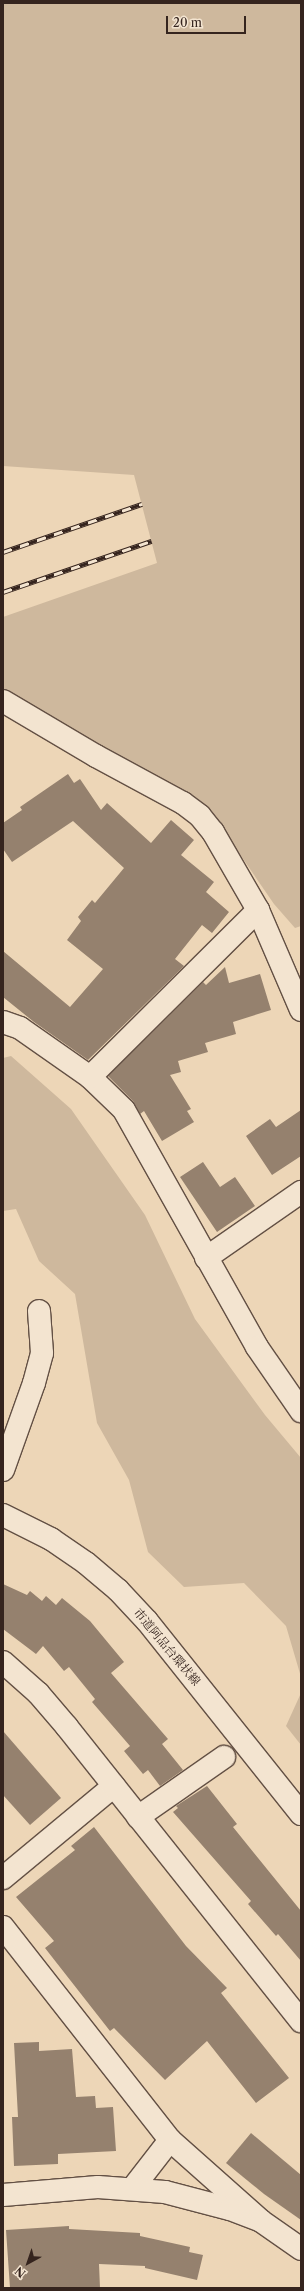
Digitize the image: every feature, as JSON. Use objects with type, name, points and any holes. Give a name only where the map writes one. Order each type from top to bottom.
[{"type":"street","points":[[3,701],[191,809],[213,832],[258,910],[301,1010]]},
{"type":"street","points":[[90,1077],[258,910]]},
{"type":"street","points":[[3,1022],[20,1028],[90,1077],[124,1110],[257,1347],[301,1411]]},
{"type":"street","points":[[206,1258],[301,1192]]},
{"type":"street","points":[[3,1470],[34,1383],[42,1353],[39,1311]]},
{"type":"street","name":"市道阿品台環状線","points":[[3,1514],[51,1539],[86,1563],[118,1590],[147,1621],[301,1814]]},
{"type":"street","points":[[3,1662],[38,1693],[301,2021]]},
{"type":"street","points":[[138,1817],[224,1758]]},
{"type":"street","points":[[3,1878],[114,1786]]},
{"type":"street","points":[[3,1927],[170,2140],[261,2221],[301,2249]]},
{"type":"street","points":[[132,2189],[170,2140]]},
{"type":"street","points":[[3,2195],[65,2189],[132,2189],[198,2200],[261,2221]]},
{"type":"shaded area","points":[[3,3],[301,3],[301,926],[295,928],[274,904],[206,805],[3,690],[3,617],[157,563],[134,475],[3,466]]},
{"type":"shaded area","points":[[11,1056],[71,1109],[145,1215],[195,1319],[265,1415],[301,1458],[301,1677],[286,1626],[244,1583],[184,1587],[148,1552],[129,1480],[97,1423],[75,1294],[39,1261],[16,1209],[3,1211],[3,1058]]},
{"type":"shaded area","points":[[301,1693],[301,1745],[286,1726]]},
{"type":"building","points":[[68,774],[74,783],[80,779],[101,810],[107,803],[151,843],[171,820],[194,840],[181,855],[214,882],[206,892],[229,912],[212,933],[202,925],[175,959],[184,966],[88,1060],[34,1022],[3,997],[3,951],[70,1007],[103,969],[67,940],[81,921],[78,917],[92,900],[95,903],[124,868],[73,821],[12,862],[3,849],[3,823],[22,810],[20,807]]},
{"type":"building","points":[[225,967],[229,983],[260,974],[271,1010],[233,1022],[236,1034],[205,1043],[208,1052],[178,1061],[181,1072],[170,1075],[191,1109],[187,1111],[194,1122],[162,1141],[144,1111],[140,1114],[133,1101],[108,1076],[203,982],[206,985]]},
{"type":"building","points":[[301,1110],[301,1156],[272,1175],[246,1136],[270,1119],[276,1127]]},
{"type":"building","points":[[203,1162],[220,1187],[235,1177],[255,1206],[217,1232],[180,1177]]},
{"type":"building","points":[[3,1584],[27,1595],[30,1591],[42,1601],[46,1596],[56,1605],[62,1598],[90,1621],[124,1662],[111,1673],[168,1739],[162,1744],[183,1770],[160,1786],[148,1770],[143,1774],[124,1751],[130,1746],[92,1702],[95,1699],[69,1667],[64,1671],[43,1646],[36,1654],[3,1629]]},
{"type":"building","points":[[3,1731],[61,1798],[30,1825],[3,1795]]},
{"type":"building","points":[[207,1786],[237,1824],[233,1827],[301,1911],[301,1961],[278,1934],[276,1936],[248,1904],[251,1901],[173,1812],[178,1808],[176,1806]]},
{"type":"building","points":[[94,1827],[186,1946],[227,1988],[221,1993],[289,2078],[256,2103],[207,2041],[165,2080],[114,2028],[110,2031],[45,1948],[54,1941],[16,1897],[75,1850],[71,1846]]},
{"type":"building","points":[[39,2042],[39,2051],[72,2049],[76,2097],[95,2096],[96,2108],[113,2107],[116,2151],[58,2154],[58,2164],[14,2166],[12,2117],[18,2117],[14,2043]]},
{"type":"building","points":[[251,2133],[301,2175],[301,2220],[264,2194],[226,2163]]},
{"type":"building","points":[[69,2226],[69,2229],[140,2233],[140,2236],[190,2247],[189,2252],[203,2255],[197,2280],[145,2268],[145,2266],[99,2264],[100,2288],[10,2288],[6,2230]]},
{"type":"railway","points":[[3,552],[142,504]]},
{"type":"railway","points":[[3,592],[151,541]]}]
